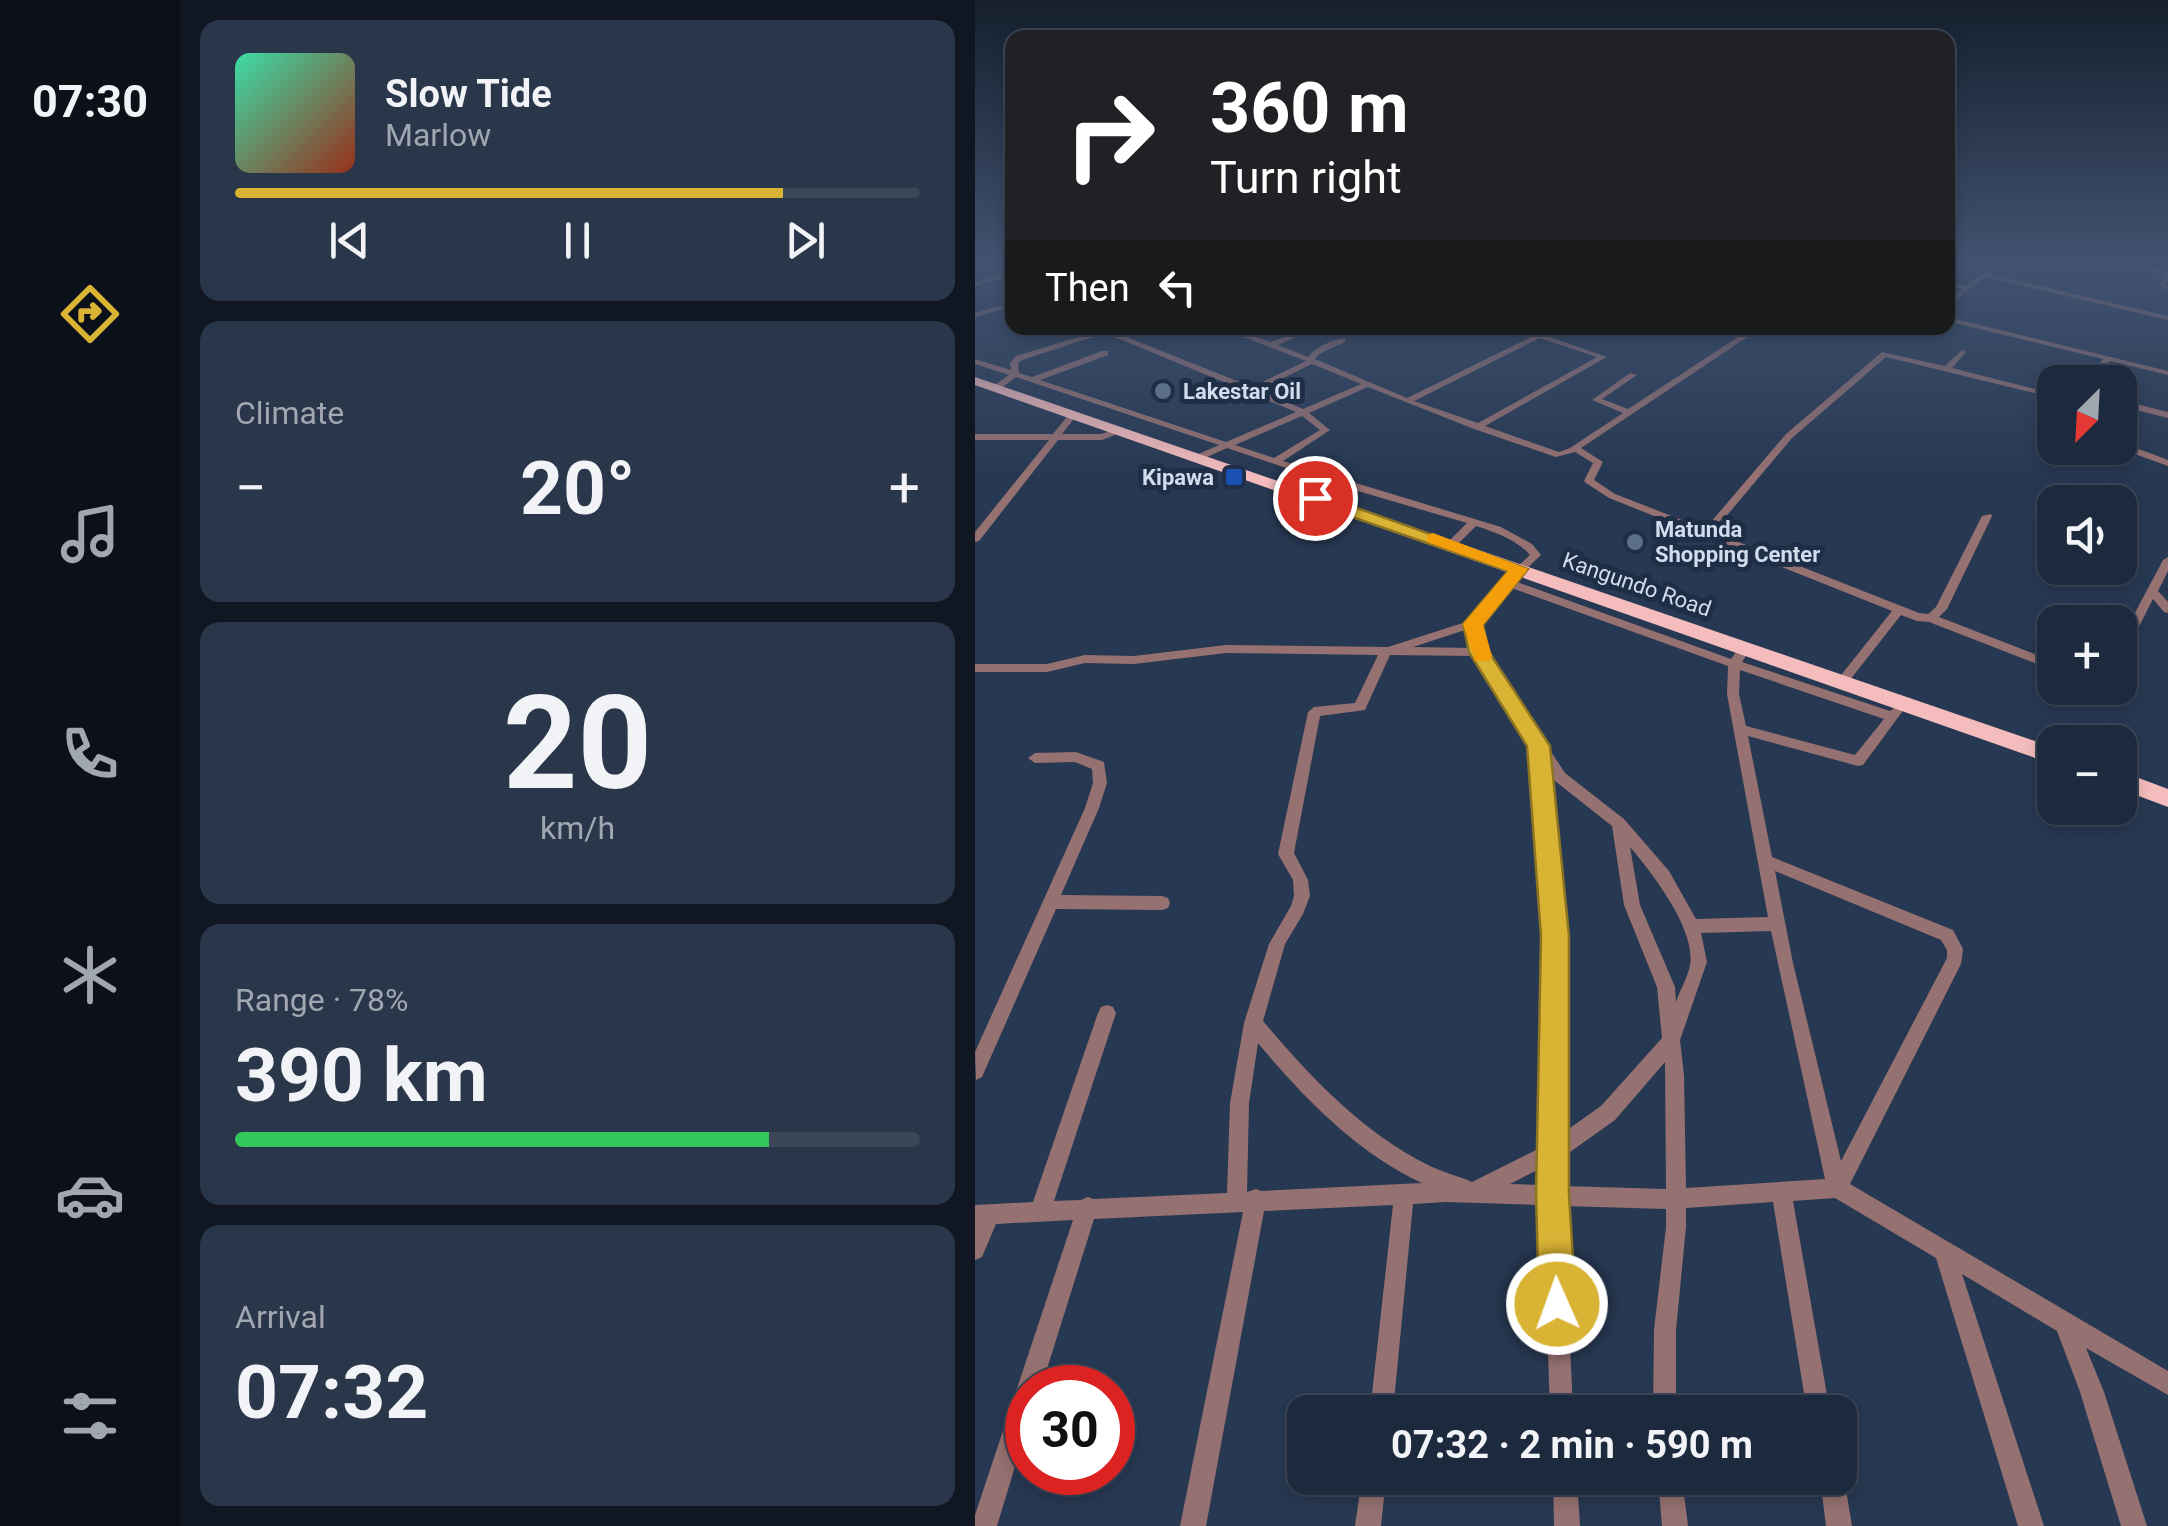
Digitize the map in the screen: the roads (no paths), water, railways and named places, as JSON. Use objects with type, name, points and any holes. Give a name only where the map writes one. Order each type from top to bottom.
[{"type":"highway","name":"Kangundo Road","points":[[975,381],[1451,545],[1513,576],[1745,648],[1843,682],[1897,710],[2037,752]]},
{"type":"highway","points":[[2137,786],[2168,798]]},
{"type":"street","points":[[2006,333],[2168,373]]},
{"type":"street","points":[[1015,374],[1019,358],[1085,335]]},
{"type":"street","points":[[1117,335],[1303,412],[1326,430],[1277,461]]},
{"type":"street","points":[[1243,335],[1366,386],[1559,455],[1630,413],[1744,336]]},
{"type":"street","points":[[1249,337],[1255,335]]},
{"type":"street","points":[[1271,345],[1296,335]]},
{"type":"street","points":[[1407,401],[1541,335],[1603,357],[1477,428]]},
{"type":"street","points":[[1253,390],[1303,368],[1316,352],[1342,340]]},
{"type":"street","points":[[1948,368],[1962,352]]},
{"type":"street","points":[[1031,380],[1105,353]]},
{"type":"street","points":[[1708,532],[1789,436],[1885,354],[2037,391]]},
{"type":"street","points":[[2102,365],[2108,358]]},
{"type":"street","points":[[975,361],[1207,440],[1506,532],[1534,551],[1531,561],[1513,576],[1473,624],[1385,652],[1360,707],[1313,712],[1285,854],[1297,872],[1303,892],[1296,914],[1279,940],[1253,1023],[1235,1114],[1247,1201],[1193,1526]]},
{"type":"street","points":[[996,388],[1015,374]]},
{"type":"street","points":[[1630,413],[1596,400],[1633,375]]},
{"type":"street","points":[[1189,455],[1227,446],[1366,386]]},
{"type":"street","points":[[2137,407],[2168,415]]},
{"type":"street","points":[[975,438],[1102,436],[1118,430],[1120,408]]},
{"type":"street","points":[[975,539],[1073,415]]},
{"type":"street","points":[[1189,455],[1207,440]]},
{"type":"street","points":[[1575,448],[1598,462],[1589,481],[1593,487],[1897,612],[1931,618],[2037,660]]},
{"type":"street","points":[[2137,451],[2168,463]]},
{"type":"street","points":[[1228,469],[1254,454]]},
{"type":"street","points":[[1294,492],[1318,475]]},
{"type":"street","points":[[1931,618],[1942,607],[1987,516]]},
{"type":"street","points":[[1451,545],[1473,523]]},
{"type":"street","points":[[2137,614],[2168,560]]},
{"type":"street","points":[[1513,576],[1734,664],[1897,710],[1866,756],[1858,761],[1741,729]]},
{"type":"street","points":[[2153,591],[2168,612]]},
{"type":"street","points":[[1843,682],[1897,612]]},
{"type":"street","points":[[2137,614],[2168,612]]},
{"type":"street","points":[[1253,1023],[1275,1051],[1373,1142],[1415,1170],[1473,1192],[1553,1152],[1608,1113],[1671,1041],[1699,962],[1691,926],[1664,876],[1619,823],[1560,777],[1479,652],[1473,624]]},
{"type":"street","points":[[1745,648],[1734,664],[1733,694],[1777,924],[1837,1188]]},
{"type":"street","points":[[975,668],[1047,668],[1085,659],[1133,660],[1226,649],[1479,652]]},
{"type":"street","points":[[1539,746],[1555,936],[1553,1195],[1561,1395]]},
{"type":"street","points":[[975,1070],[1093,808],[1099,783],[1099,766],[1076,757],[1035,758]]},
{"type":"street","points":[[1619,823],[1632,905],[1666,987],[1671,1041],[1676,1228],[1665,1330],[1665,1395]]},
{"type":"street","points":[[1766,861],[1947,935],[1955,949],[1955,959],[1837,1188]]},
{"type":"street","points":[[1049,902],[1162,903]]},
{"type":"street","points":[[1691,926],[1777,924]]},
{"type":"street","points":[[1040,1212],[1107,1013]]},
{"type":"street","points":[[975,1250],[982,1216],[1087,1207],[1473,1192],[1674,1199],[1837,1188],[2168,1384]]},
{"type":"street","points":[[1781,1191],[1816,1395]]},
{"type":"street","points":[[1384,1395],[1404,1194]]},
{"type":"street","points":[[1036,1365],[1087,1207]]},
{"type":"street","points":[[1945,1254],[2031,1526]]},
{"type":"street","points":[[2066,1324],[2093,1392],[2134,1526]]},
{"type":"street","points":[[984,1526],[1005,1461]]},
{"type":"street","points":[[1369,1526],[1372,1495]]},
{"type":"street","points":[[1566,1495],[1567,1526]]},
{"type":"street","points":[[1672,1495],[1675,1526]]},
{"type":"street","points":[[1834,1495],[1839,1526]]},
{"type":"place","name":"Lakestar Oil","points":[[1163,391]]},
{"type":"place","name":"Kipawa","points":[[1234,477]]},
{"type":"place","name":"Matunda Shopping Center","points":[[1635,542]]}]
